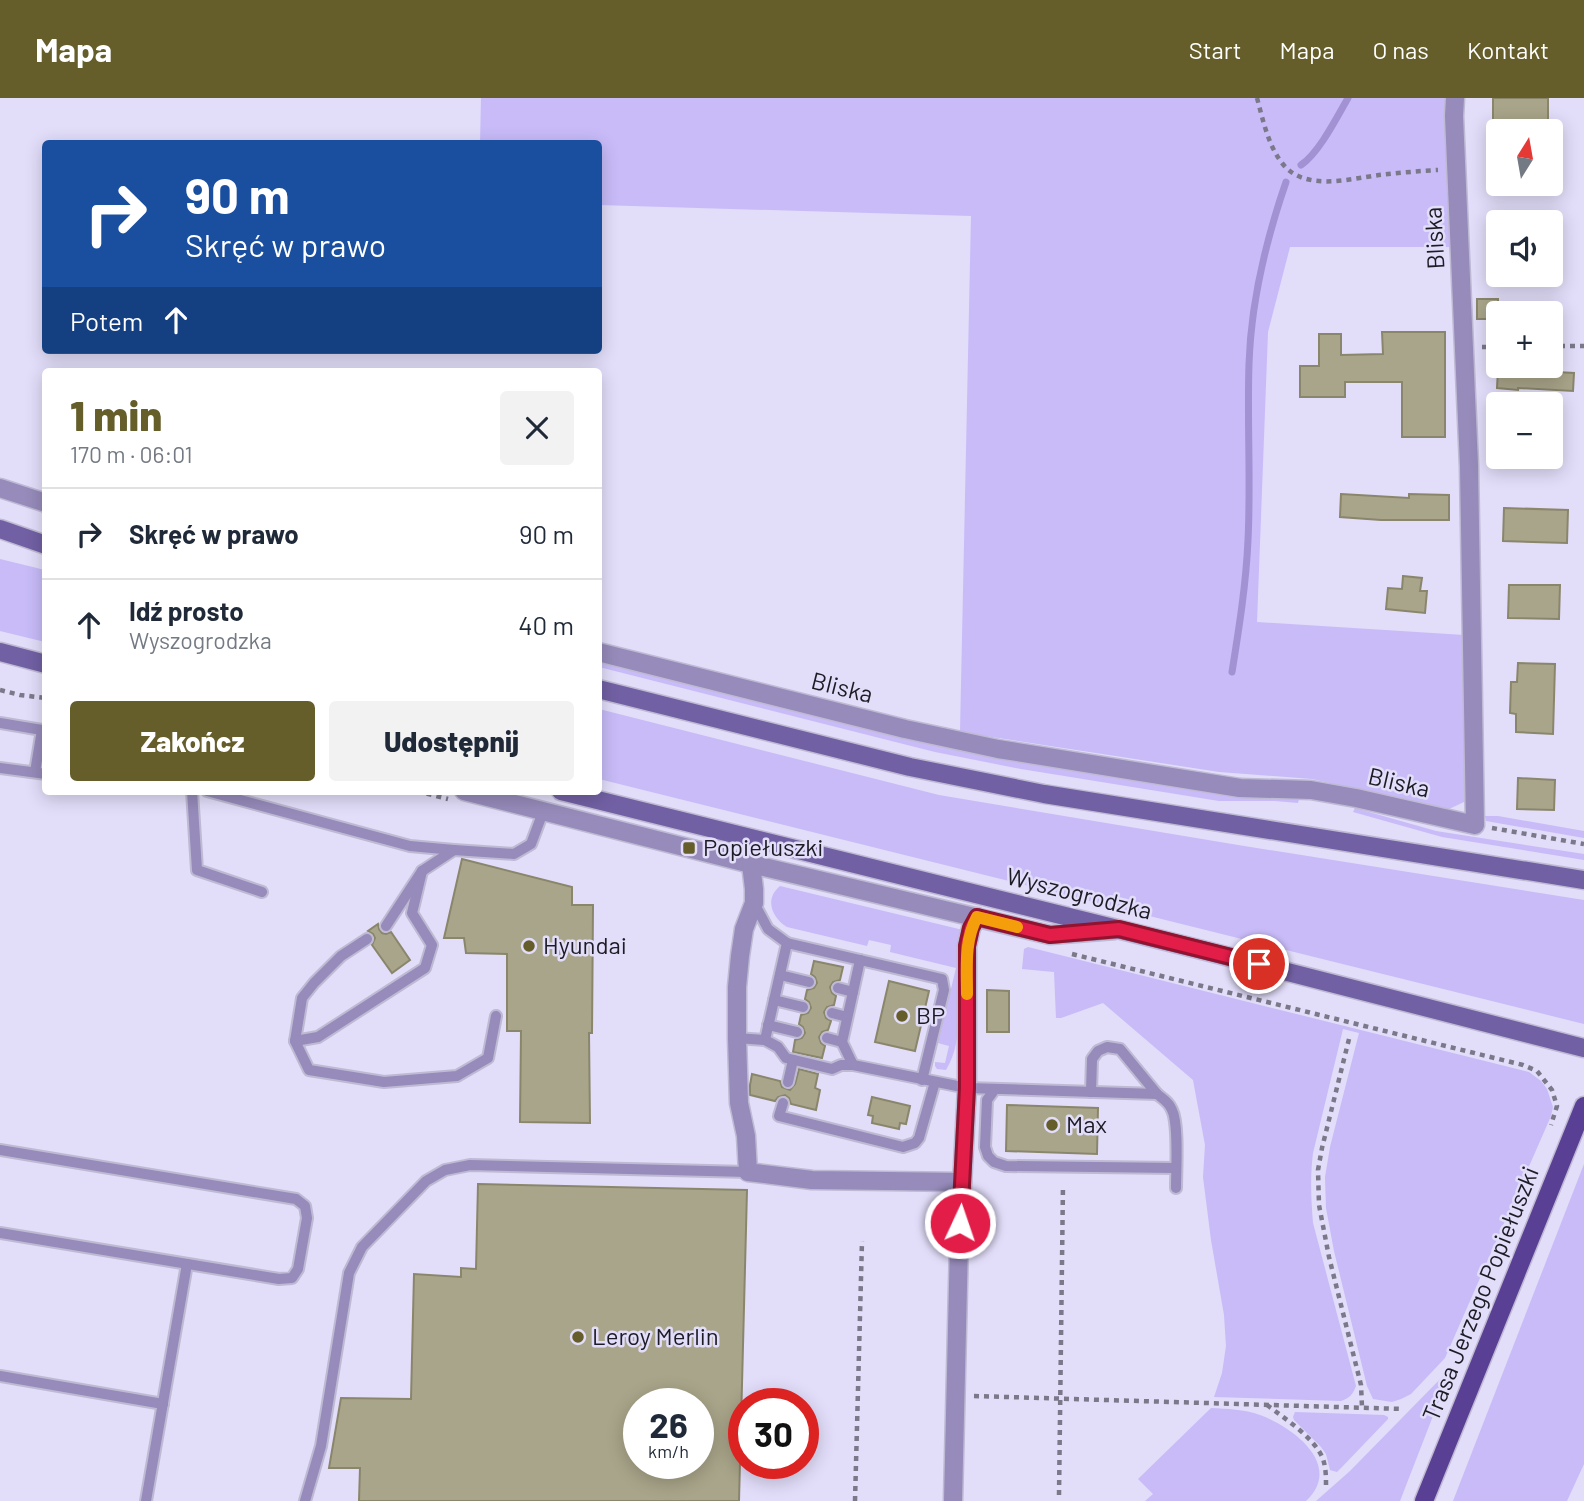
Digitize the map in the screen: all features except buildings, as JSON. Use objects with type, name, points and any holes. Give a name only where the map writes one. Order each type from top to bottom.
[{"type":"main road","points":[[0,529],[42,544]]},
{"type":"main road","points":[[0,652],[42,663]]},
{"type":"main road","points":[[602,690],[910,767],[1044,794],[1584,880]]},
{"type":"main road","name":"Wyszogrodzka","points":[[577,795],[1584,1048]]},
{"type":"main road","name":"Trasa Jerzego Popiełuszki","points":[[1424,1501],[1584,1106]]},
{"type":"street","name":"Bliska","points":[[602,653],[905,729],[998,749],[1240,788],[1311,790],[1475,825],[1469,466],[1455,98]]},
{"type":"street","points":[[0,488],[42,502]]},
{"type":"street","points":[[479,795],[751,864],[1050,935],[1119,929]]},
{"type":"street","points":[[751,864],[754,903],[744,929],[737,987],[739,1103],[746,1136],[748,1172],[812,1180],[962,1182]]},
{"type":"street","points":[[953,1501],[959,1243],[967,1088],[967,946],[977,917]]},
{"type":"lane","points":[[0,723],[42,730],[40,773],[0,768]]},
{"type":"lane","points":[[192,795],[197,870],[262,892]]},
{"type":"lane","points":[[221,795],[410,846],[513,854],[531,844],[543,812]]},
{"type":"lane","points":[[386,926],[422,871],[454,850]]},
{"type":"lane","points":[[295,1041],[318,1037],[425,968],[432,945],[412,913],[422,871]]},
{"type":"lane","points":[[754,903],[768,929],[787,943],[942,979],[944,990],[922,1080]]},
{"type":"lane","points":[[367,939],[341,956],[302,998],[295,1041],[309,1070],[384,1082],[457,1076],[488,1058],[496,1016]]},
{"type":"lane","points":[[765,1040],[787,943]]},
{"type":"lane","points":[[853,1065],[842,1042],[860,960]]},
{"type":"lane","points":[[780,975],[809,982]]},
{"type":"lane","points":[[838,988],[853,992]]},
{"type":"lane","points":[[774,1000],[803,1007]]},
{"type":"lane","points":[[832,1013],[847,1017]]},
{"type":"lane","points":[[768,1025],[797,1032]]},
{"type":"lane","points":[[737,1038],[765,1040],[778,1047],[786,1058],[832,1069],[841,1065],[853,1065],[967,1088],[1157,1094]]},
{"type":"lane","points":[[827,1038],[842,1042]]},
{"type":"lane","points":[[1091,1092],[1092,1059],[1098,1051],[1107,1047],[1120,1049],[1157,1094],[1167,1101],[1173,1112],[1176,1140],[1175,1188]]},
{"type":"lane","points":[[788,1082],[793,1060]]},
{"type":"lane","points":[[783,1102],[779,1116],[903,1147],[915,1143],[919,1138],[935,1082]]},
{"type":"lane","points":[[995,1089],[987,1100],[985,1147],[993,1162],[1006,1166],[1175,1168]]},
{"type":"lane","points":[[0,1150],[296,1199],[305,1206],[307,1218],[298,1269],[292,1278],[279,1279],[0,1233]]},
{"type":"lane","points":[[305,1501],[321,1446],[349,1273],[362,1247],[426,1181],[445,1170],[470,1165],[748,1172]]},
{"type":"lane","points":[[146,1501],[187,1264]]},
{"type":"lane","points":[[0,1376],[163,1404]]},
{"type":"path","points":[[1257,98],[1274,151],[1290,172],[1299,177],[1326,181],[1456,169]]},
{"type":"path","points":[[1563,346],[1584,346]]},
{"type":"path","points":[[0,690],[42,698]]},
{"type":"path","points":[[1475,825],[1584,844]]},
{"type":"path","points":[[1349,1039],[1318,1170],[1319,1205],[1361,1385],[1362,1407]]},
{"type":"path","points":[[1059,1495],[1063,1185]]},
{"type":"path","points":[[855,1501],[862,1241]]},
{"type":"path","points":[[956,1395],[1404,1409]]},
{"type":"path","points":[[1266,1405],[1314,1445],[1322,1456],[1326,1486]]},
{"type":"shaded area","points":[[481,98],[1447,98],[1453,247],[1290,247],[1268,332],[1257,622],[1464,635],[1466,801],[1447,810],[1312,779],[1219,772],[960,732],[971,216],[602,205],[602,140],[480,140]]},
{"type":"shaded area","points":[[0,559],[42,569],[42,641],[0,631]]},
{"type":"shaded area","points":[[602,663],[1001,759],[1218,794],[1299,799],[1298,803],[1219,801],[1021,769],[935,752],[602,668]]},
{"type":"shaded area","points":[[602,710],[939,795],[1584,900],[1584,1024],[602,780]]},
{"type":"shaded area","points":[[1355,808],[1436,831],[1584,854],[1584,860],[1442,837],[1353,812]]},
{"type":"shaded area","points":[[1485,816],[1584,831],[1584,838],[1486,821]]},
{"type":"shaded area","points":[[780,886],[963,930],[957,1037],[946,1070],[937,1069],[935,1062],[945,1063],[949,1046],[938,1043],[956,968],[890,952],[891,945],[869,940],[867,946],[787,927],[777,919],[772,908],[772,897]]},
{"type":"shaded area","points":[[1028,947],[1529,1072],[1541,1081],[1553,1107],[1551,1116],[1445,1358],[1411,1394],[1392,1402],[1373,1399],[1367,1386],[1326,1208],[1325,1177],[1330,1147],[1359,1033],[1343,1029],[1313,1153],[1311,1179],[1313,1223],[1356,1386],[1347,1399],[1341,1401],[1214,1397],[1222,1373],[1226,1346],[1224,1315],[1203,1177],[1205,1145],[1193,1080],[1103,1003],[1056,1018],[1054,972],[1022,969],[1024,949]]},
{"type":"shaded area","points":[[1584,1164],[1584,1464],[1567,1501],[1453,1501]]},
{"type":"shaded area","points":[[1452,1367],[1400,1501],[1316,1501],[1350,1471]]},
{"type":"shaded area","points":[[1211,1408],[1242,1410],[1260,1415],[1299,1438],[1317,1461],[1319,1474],[1316,1487],[1306,1501],[1145,1501],[1153,1494],[1138,1479]]},
{"type":"shaded area","points":[[1295,1412],[1384,1415],[1388,1419],[1337,1472],[1330,1470],[1326,1454],[1321,1447],[1294,1420]]},
{"type":"waterway","points":[[1301,165],[1321,144],[1348,98]]},
{"type":"waterway","points":[[1232,672],[1247,557],[1250,341],[1256,294],[1266,249],[1286,182]]},
{"type":"slow traffic","points":[[967,994],[967,946],[977,917],[1017,927]]},
{"type":"place","name":"Popiełuszki","points":[[689,848]]},
{"type":"place","name":"Hyundai","points":[[529,946]]},
{"type":"place","name":"BP","points":[[902,1016]]},
{"type":"place","name":"Max","points":[[1052,1125]]},
{"type":"place","name":"Leroy Merlin","points":[[578,1337]]},
{"type":"route","points":[[960,1223],[967,1088],[967,946],[977,917],[1050,935],[1119,929],[1259,964]]}]
